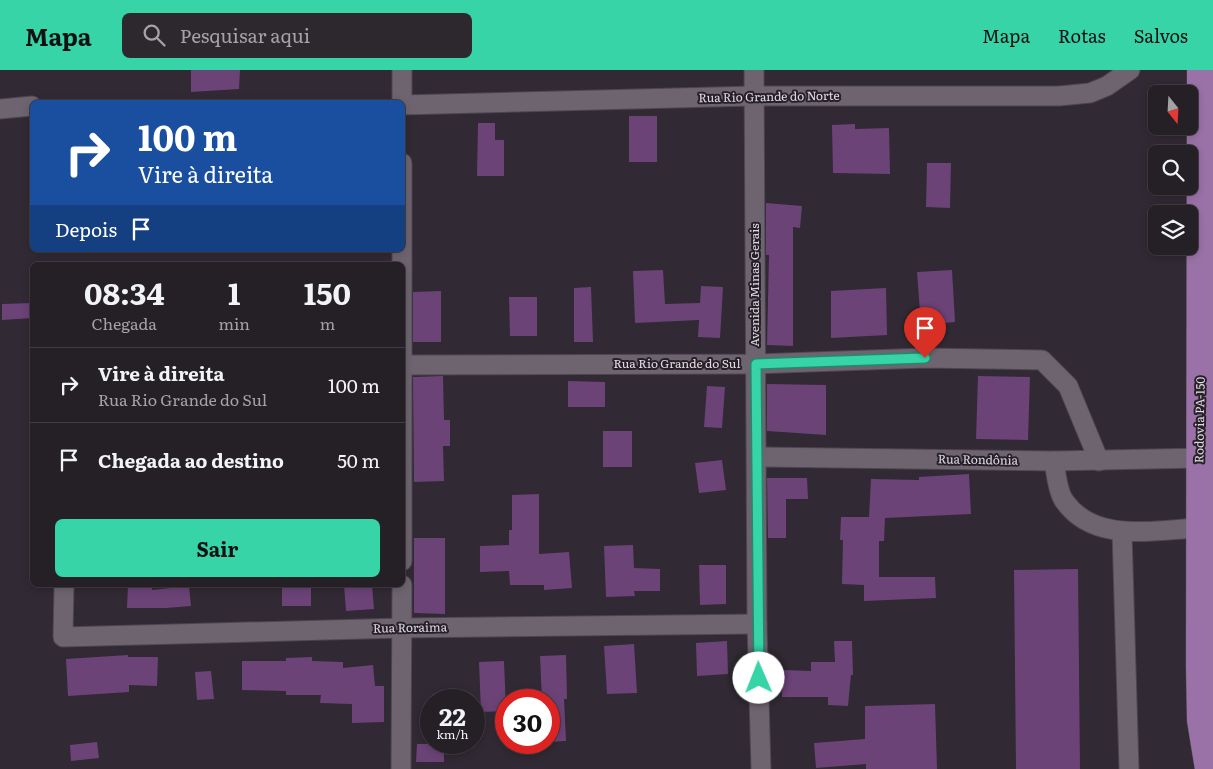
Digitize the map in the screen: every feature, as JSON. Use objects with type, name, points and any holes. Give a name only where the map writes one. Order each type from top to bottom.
[{"type":"highway","name":"Rodovia PA-150","points":[[1201,70],[1199,528],[1201,720],[1209,769]]},
{"type":"street","points":[[402,70],[402,100]]},
{"type":"street","name":"Avenida Minas Gerais","points":[[754,70],[758,624],[761,769]]},
{"type":"street","name":"Rua Rio Grande do Norte","points":[[405,104],[754,96],[1059,96],[1090,93],[1107,86],[1130,70]]},
{"type":"street","points":[[0,109],[30,106]]},
{"type":"street","name":"Rua Rio Grande do Sul","points":[[405,365],[756,364],[925,358],[1042,360],[1068,386],[1099,461]]},
{"type":"street","name":"Rua Rondônia","points":[[757,457],[1054,461],[1200,458]]},
{"type":"street","points":[[1054,461],[1062,497],[1073,511],[1090,524],[1122,532],[1199,528]]},
{"type":"street","points":[[1122,532],[1129,769]]},
{"type":"street","name":"Rua Roraima","points":[[64,587],[63,637],[402,628],[758,624]]},
{"type":"street","points":[[400,769],[402,587]]},
{"type":"building","points":[[191,70],[240,70],[239,89],[191,92]]},
{"type":"building","points":[[629,116],[657,116],[657,162],[629,162]]},
{"type":"building","points":[[478,123],[495,123],[495,140],[504,140],[504,176],[477,176]]},
{"type":"building","points":[[855,124],[855,129],[889,128],[890,174],[833,173],[832,125]]},
{"type":"building","points":[[927,163],[951,163],[950,208],[926,207]]},
{"type":"building","points":[[766,203],[802,206],[800,228],[793,227],[793,346],[767,345],[769,255],[766,255]]},
{"type":"building","points":[[663,270],[665,304],[700,303],[701,286],[723,287],[720,338],[698,337],[699,320],[635,323],[633,271]]},
{"type":"building","points":[[952,270],[955,322],[921,325],[917,272]]},
{"type":"building","points":[[591,287],[593,342],[574,342],[574,288]]},
{"type":"building","points":[[886,288],[887,335],[831,338],[831,291]]},
{"type":"building","points":[[441,291],[441,342],[413,342],[413,292]]},
{"type":"building","points":[[509,297],[537,297],[537,336],[510,336]]},
{"type":"building","points":[[30,303],[30,318],[2,320],[2,304]]},
{"type":"building","points":[[443,376],[444,420],[450,420],[450,446],[443,446],[444,481],[414,482],[413,377]]},
{"type":"building","points":[[978,376],[1030,377],[1028,440],[976,439]]},
{"type":"building","points":[[568,381],[605,382],[605,407],[568,407]]},
{"type":"building","points":[[767,384],[826,385],[826,435],[767,431]]},
{"type":"building","points":[[707,386],[725,387],[722,428],[704,427]]},
{"type":"building","points":[[603,431],[632,431],[632,467],[603,467]]},
{"type":"building","points":[[722,460],[726,490],[699,493],[695,463]]},
{"type":"building","points":[[969,474],[971,514],[885,518],[884,541],[879,541],[879,577],[935,577],[936,598],[864,601],[864,585],[842,584],[843,540],[840,540],[841,517],[869,517],[871,479],[919,480],[919,477]]},
{"type":"building","points":[[767,478],[807,478],[808,499],[786,499],[786,538],[768,538]]},
{"type":"building","points":[[539,494],[539,554],[569,552],[572,588],[544,590],[544,585],[510,585],[509,571],[480,572],[480,546],[509,545],[509,530],[512,530],[512,495]]},
{"type":"building","points":[[414,538],[445,538],[445,614],[414,613]]},
{"type":"building","points":[[633,545],[634,568],[660,569],[660,591],[634,591],[635,596],[606,597],[604,546]]},
{"type":"building","points":[[699,565],[726,565],[726,604],[700,605]]},
{"type":"building","points":[[1078,569],[1080,769],[1016,769],[1014,570]]},
{"type":"building","points":[[128,587],[152,587],[152,590],[189,587],[191,606],[127,608]]},
{"type":"building","points":[[282,587],[311,587],[311,606],[282,606]]},
{"type":"building","points":[[344,587],[372,587],[374,609],[346,611]]},
{"type":"building","points":[[727,641],[728,674],[697,676],[696,643]]},
{"type":"building","points":[[834,641],[852,641],[853,675],[851,675],[848,706],[828,705],[828,697],[782,697],[783,670],[811,671],[811,662],[835,662]]},
{"type":"building","points":[[634,644],[637,693],[607,694],[604,646]]},
{"type":"building","points":[[128,655],[128,657],[158,657],[157,686],[129,685],[129,692],[68,696],[66,659]]},
{"type":"building","points":[[566,655],[567,699],[564,699],[566,741],[560,741],[560,689],[542,689],[540,656]]},
{"type":"building","points":[[312,657],[312,661],[343,662],[343,668],[373,665],[375,686],[384,686],[384,722],[352,723],[352,704],[320,703],[321,695],[286,695],[286,691],[242,690],[242,661],[286,661],[286,658]]},
{"type":"building","points":[[504,661],[505,689],[495,689],[495,711],[485,712],[485,689],[480,689],[479,662]]},
{"type":"building","points":[[211,671],[214,699],[197,700],[195,672]]},
{"type":"building","points":[[935,704],[937,769],[866,769],[866,764],[816,768],[814,743],[865,739],[865,706]]},
{"type":"building","points":[[97,742],[99,758],[71,761],[70,745]]},
{"type":"building","points":[[417,744],[420,744],[420,754],[444,754],[444,762],[416,762]]},
{"type":"route","points":[[759,678],[756,364],[925,358]]}]
